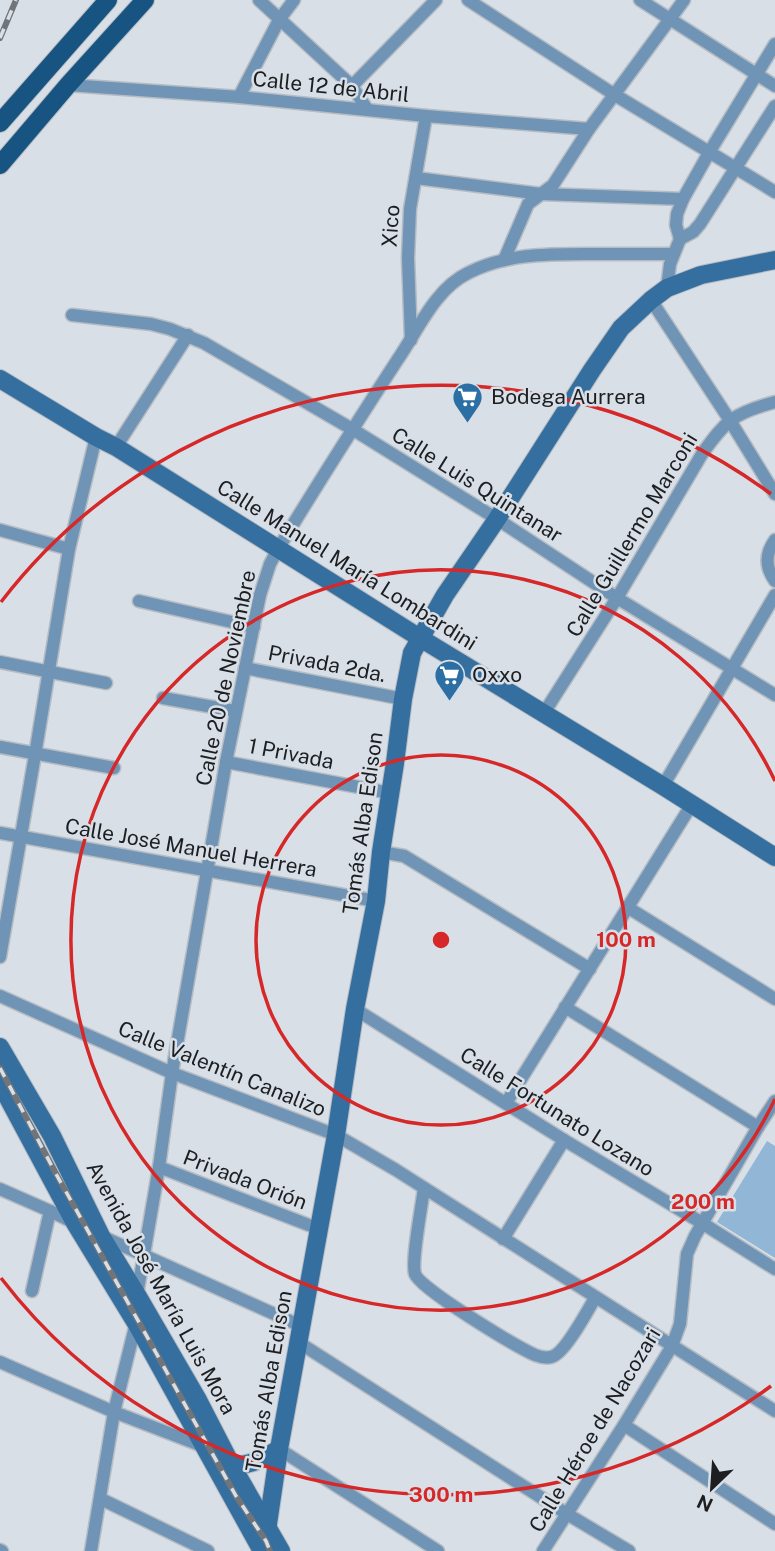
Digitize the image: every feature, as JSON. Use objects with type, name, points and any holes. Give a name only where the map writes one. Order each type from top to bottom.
[{"type":"main road","points":[[0,123],[108,0]]},
{"type":"main road","points":[[0,165],[145,0]]},
{"type":"street","points":[[259,0],[352,86],[368,109]]},
{"type":"street","points":[[239,97],[279,20],[294,0]]},
{"type":"street","points":[[352,86],[436,0]]},
{"type":"street","points":[[468,0],[775,192]]},
{"type":"street","points":[[640,0],[775,86]]},
{"type":"street","points":[[504,260],[528,204],[553,185],[589,129],[684,0]]},
{"type":"street","points":[[680,239],[676,225],[683,199],[709,151],[775,44]]},
{"type":"street","name":"Calle 12 de Abril","points":[[68,85],[239,97],[589,129]]},
{"type":"street","points":[[667,288],[673,254],[680,239],[700,225],[775,106]]},
{"type":"street","name":"Xico","points":[[411,340],[408,258],[410,209],[426,116]]},
{"type":"street","points":[[416,178],[541,194],[683,199]]},
{"type":"street","name":"Calle 20 de Noviembre","points":[[137,1295],[172,1073],[235,711],[260,595],[270,564],[352,429],[434,305],[454,281],[469,272],[525,256],[673,254]]},
{"type":"street","name":"Tomás Alba Edison","points":[[263,1551],[336,1135],[355,1009],[376,901],[410,663],[420,638],[446,595],[608,344],[621,328],[667,288],[701,275],[775,260]]},
{"type":"street","points":[[651,300],[775,494]]},
{"type":"street","name":"Calle Luis Quintanar","points":[[72,315],[151,324],[188,335],[204,343],[352,429],[775,695]]},
{"type":"street","points":[[116,447],[188,335]]},
{"type":"street","name":"Calle Manuel María Lombardini","points":[[0,379],[116,447],[775,857]]},
{"type":"street","points":[[729,419],[775,402]]},
{"type":"street","name":"Calle Guillermo Marconi","points":[[544,713],[617,598],[702,454],[729,419]]},
{"type":"street","points":[[0,957],[69,549],[96,437]]},
{"type":"street","points":[[0,530],[69,549]]},
{"type":"street","points":[[775,540],[767,560],[768,570],[775,581]]},
{"type":"street","points":[[663,786],[775,595]]},
{"type":"street","points":[[139,601],[254,627]]},
{"type":"street","points":[[0,662],[106,684]]},
{"type":"street","name":"Privada 2da.","points":[[245,668],[403,699]]},
{"type":"street","points":[[163,698],[235,711]]},
{"type":"street","points":[[0,747],[114,768]]},
{"type":"street","name":"1 Privada","points":[[226,762],[390,793]]},
{"type":"street","points":[[506,1103],[692,804]]},
{"type":"street","name":"Calle José Manuel Herrera","points":[[0,833],[376,901]]},
{"type":"street","points":[[381,852],[404,856],[590,969]]},
{"type":"street","points":[[627,908],[775,999]]},
{"type":"street","name":"Calle Valentín Canalizo","points":[[0,996],[172,1073],[336,1135],[775,1411]]},
{"type":"street","points":[[565,1007],[758,1127]]},
{"type":"street","name":"Calle Fortunato Lozano","points":[[355,1009],[775,1269]]},
{"type":"street","name":"Avenida José María Luis Mora","points":[[0,1047],[52,1136],[101,1236],[198,1400],[281,1551]]},
{"type":"street","name":"Avenida José María Luis Mora","points":[[0,1083],[75,1223],[136,1323],[263,1551]]},
{"type":"street","name":"Calle Héroe de Nacozari","points":[[543,1551],[672,1346],[680,1324],[687,1254],[702,1223],[775,1101]]},
{"type":"street","points":[[503,1238],[564,1140]]},
{"type":"street","name":"Privada Orión","points":[[159,1167],[318,1229]]},
{"type":"street","points":[[424,1188],[415,1274],[431,1292],[518,1346],[547,1358],[555,1356],[562,1348],[595,1298]]},
{"type":"street","points":[[0,1189],[75,1223]]},
{"type":"street","points":[[32,1291],[50,1211]]},
{"type":"street","points":[[101,1236],[300,1334],[566,1514],[629,1551]]},
{"type":"street","points":[[91,1551],[114,1412],[136,1323]]},
{"type":"street","points":[[0,1362],[114,1412],[205,1447]]},
{"type":"street","points":[[624,1425],[775,1524]]},
{"type":"street","points":[[232,1466],[260,1461],[279,1449],[438,1551]]},
{"type":"street","points":[[101,1499],[208,1551]]},
{"type":"shaded area","points":[[767,1141],[775,1146],[775,1258],[717,1222]]},
{"type":"railway","points":[[0,38],[16,0]]},
{"type":"railway","points":[[0,1068],[236,1496],[270,1551]]},
{"type":"place","name":"Bodega Aurrera","points":[[468,424]]},
{"type":"place","name":"Oxxo","points":[[449,702]]}]
